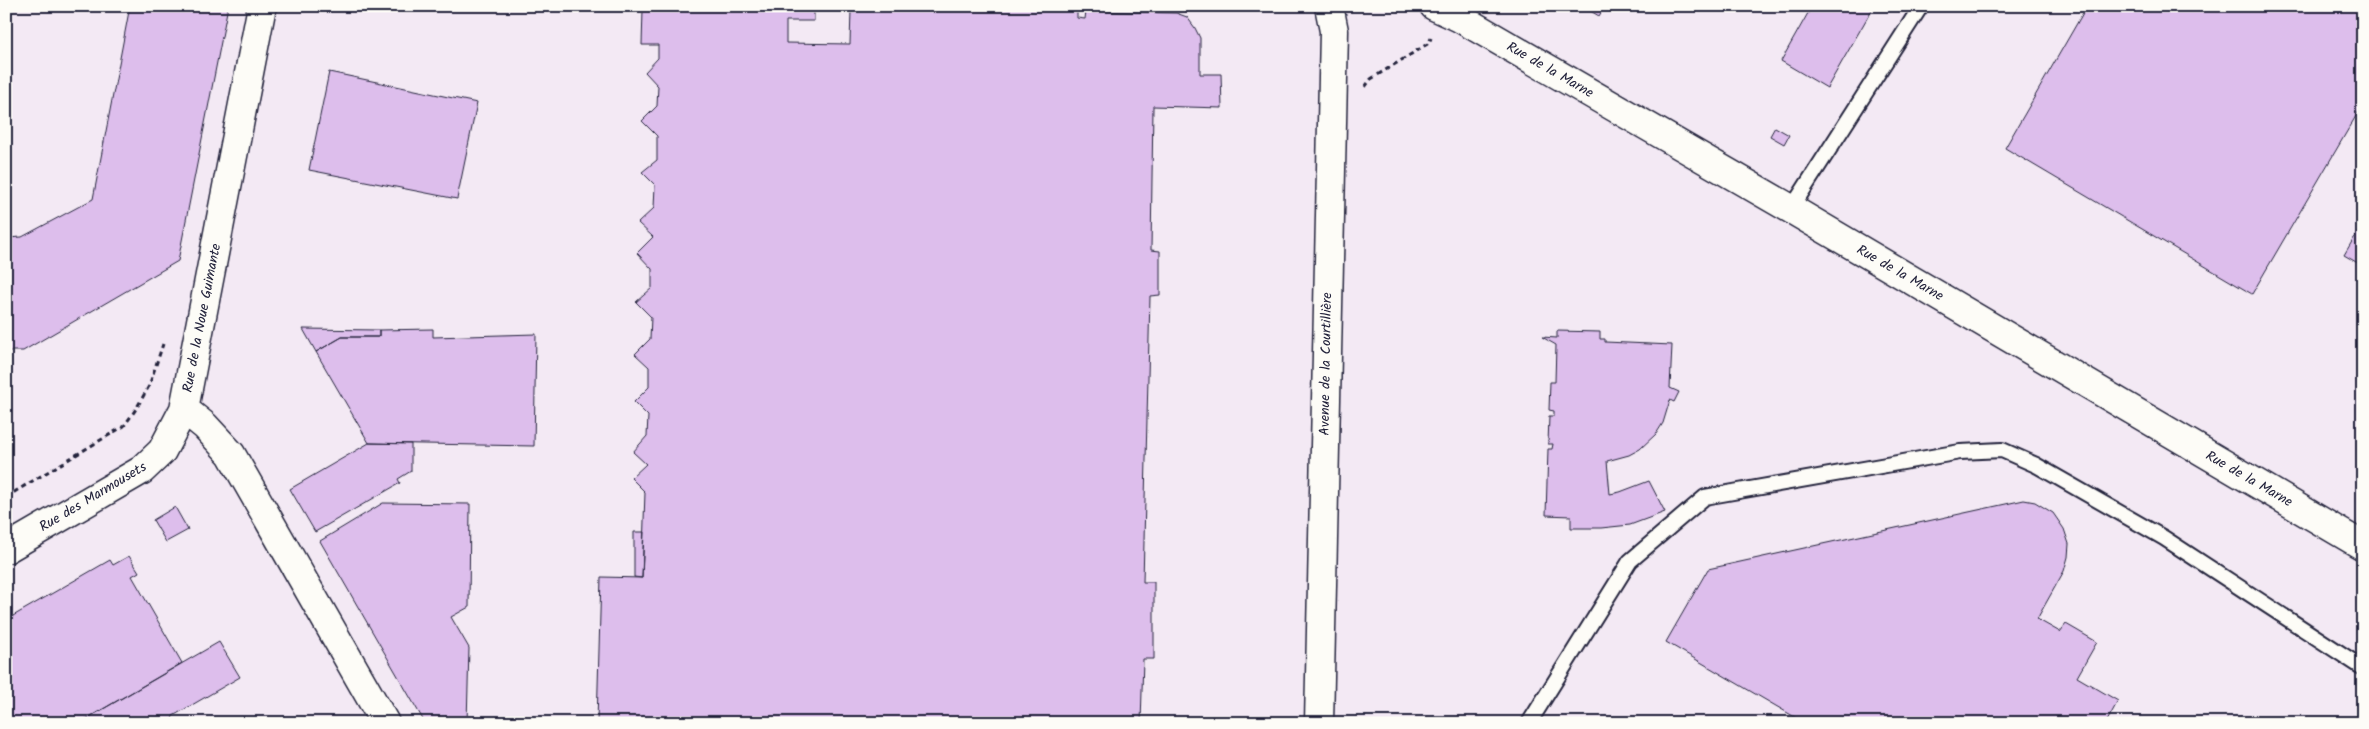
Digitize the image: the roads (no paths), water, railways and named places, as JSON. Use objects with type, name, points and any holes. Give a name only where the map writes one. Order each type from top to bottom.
[{"type":"street","name":"Rue de la Noue Guimante","points":[[262,6],[184,409],[205,426],[231,454],[385,723]]},
{"type":"street","name":"Avenue de la Courtillière","points":[[1319,723],[1334,31],[1329,6]]},
{"type":"street","name":"Rue de la Marne","points":[[1434,6],[1460,18],[1791,209],[2363,546]]},
{"type":"street","name":"Rue des Marmousets","points":[[6,549],[142,470],[162,451],[184,409]]},
{"type":"lane","points":[[1791,209],[1921,6]]},
{"type":"lane","points":[[1529,723],[1630,561],[1705,497],[1960,452],[2002,450],[2036,465],[2164,538],[2363,668]]}]
